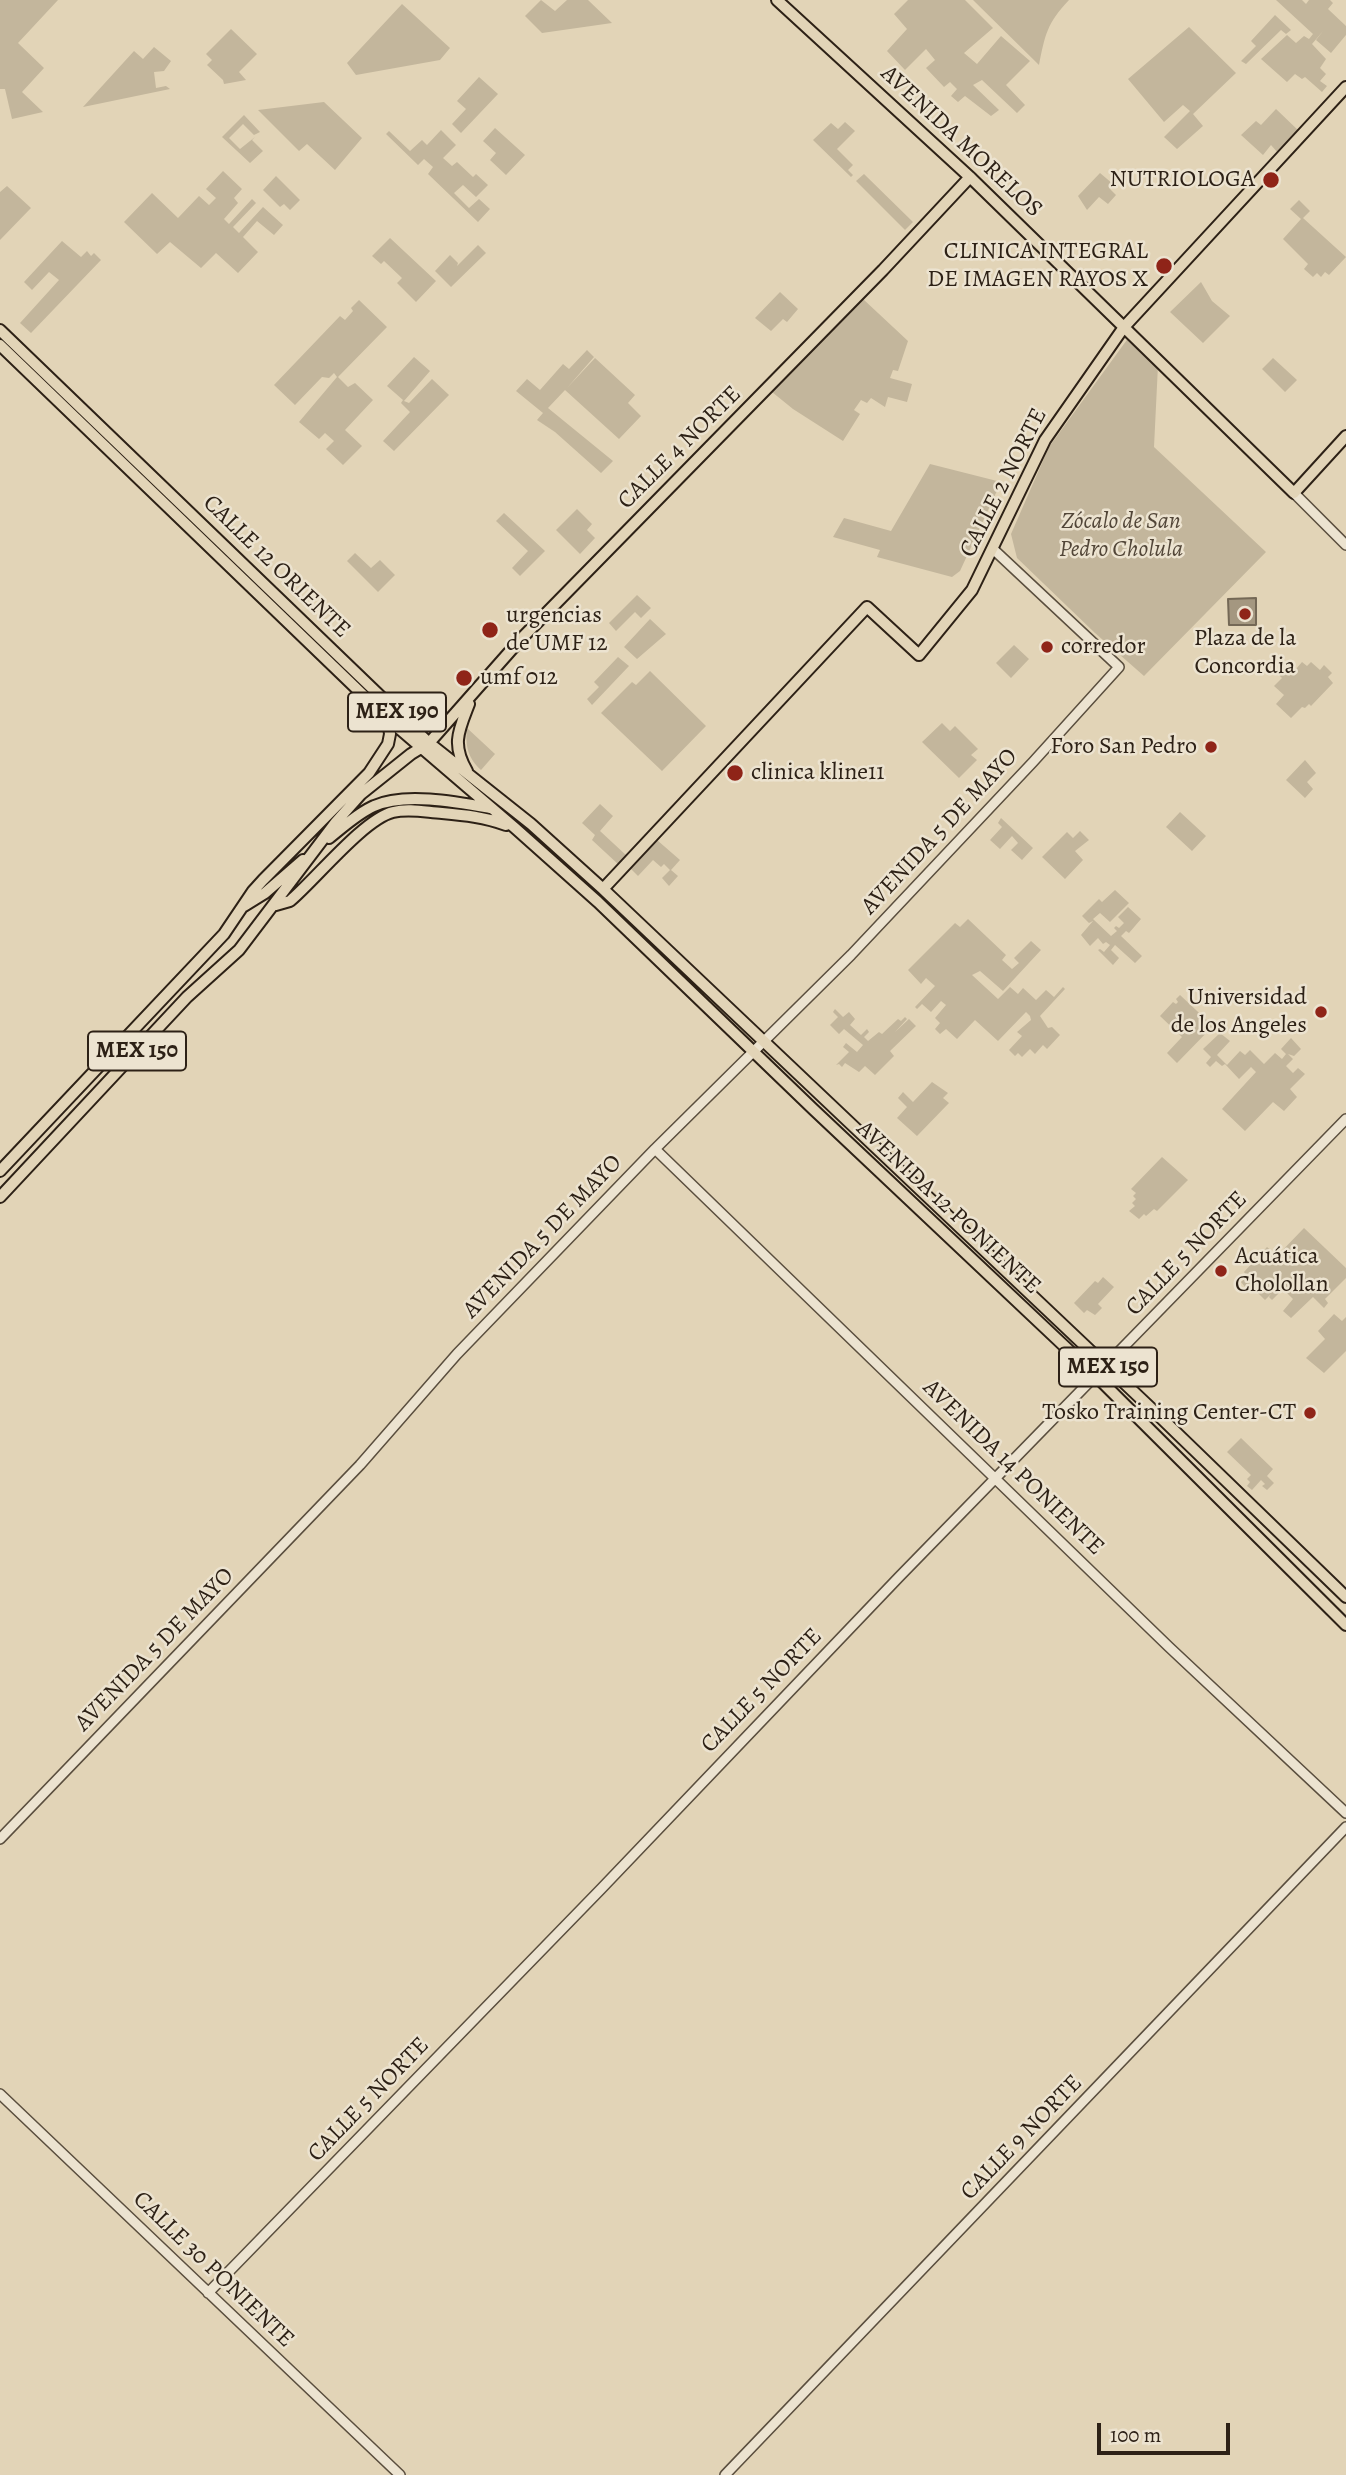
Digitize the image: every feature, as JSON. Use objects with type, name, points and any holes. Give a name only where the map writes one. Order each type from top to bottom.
[{"type":"main road","name":"AVENIDA MORELOS","points":[[777,0],[970,177],[1294,493]]},
{"type":"main road","name":"CALLE 2 NORTE","points":[[603,889],[867,607],[919,655],[972,590],[1045,440],[1124,327],[1346,87]]},
{"type":"main road","name":"CALLE 4 NORTE","points":[[319,846],[361,794],[425,746],[520,640],[970,177]]},
{"type":"main road","name":"CALLE 12 ORIENTE","points":[[0,330],[425,746],[515,828]]},
{"type":"main road","name":"CALLE 12 ORIENTE","points":[[0,345],[388,719],[471,776],[531,824]]},
{"type":"main road","points":[[1294,493],[1346,436]]},
{"type":"main road","points":[[471,776],[462,761],[457,734],[473,695]]},
{"type":"main road","points":[[244,906],[263,880],[369,773],[388,744],[388,719]]},
{"type":"main road","name":"MEX 150","points":[[0,1171],[224,934],[244,906],[265,893],[363,811],[390,800],[411,799],[490,808],[531,824]]},
{"type":"main road","name":"MEX 150","points":[[0,1197],[187,998],[239,950],[274,906],[290,901],[367,826],[391,812],[414,810],[479,817],[515,828]]},
{"type":"main road","name":"AVENIDA 12 PONIENTE","points":[[531,824],[1105,1364],[1346,1597]]},
{"type":"main road","name":"AVENIDA 12 PONIENTE","points":[[515,828],[632,934],[1095,1375],[1346,1625]]},
{"type":"main road","points":[[274,906],[319,846]]},
{"type":"street","points":[[1294,493],[1346,545]]},
{"type":"street","name":"AVENIDA 5 DE MAYO","points":[[0,1839],[360,1465],[457,1354],[655,1149],[851,955],[1119,667],[993,549]]},
{"type":"street","name":"CALLE 5 NORTE","points":[[208,2293],[899,1577],[996,1480],[1105,1364],[1346,1119]]},
{"type":"street","name":"AVENIDA 14 PONIENTE","points":[[655,1149],[1169,1647],[1346,1813]]},
{"type":"street","name":"CALLE 9 NORTE","points":[[724,2475],[1346,1827]]},
{"type":"street","name":"CALLE 30 PONIENTE","points":[[0,2094],[400,2475]]},
{"type":"green space","points":[[0,0],[58,0],[18,43],[44,68],[22,92],[43,112],[12,119],[5,89],[0,89]]},
{"type":"green space","points":[[541,0],[555,11],[567,0],[588,0],[612,23],[542,33],[525,16]]},
{"type":"green space","points":[[908,0],[965,0],[993,28],[964,53],[977,64],[1001,36],[1030,61],[1006,85],[1025,105],[1017,113],[982,80],[973,85],[999,110],[991,116],[965,96],[958,102],[951,96],[957,89],[950,82],[944,87],[926,68],[935,60],[926,49],[905,70],[887,51],[907,29],[894,14]]},
{"type":"green space","points":[[973,0],[1069,0],[1048,30],[1039,65]]},
{"type":"green space","points":[[1276,0],[1302,0],[1306,4],[1309,0],[1330,0],[1333,3],[1328,9],[1346,26],[1346,35],[1331,53],[1316,40],[1323,31],[1312,44],[1326,59],[1320,68],[1326,74],[1320,81],[1327,86],[1322,92],[1305,77],[1302,79],[1295,74],[1287,82],[1261,59],[1287,35],[1296,43],[1304,36],[1309,39],[1313,34]]},
{"type":"green space","points":[[402,4],[450,48],[440,60],[356,75],[347,63]]},
{"type":"green space","points":[[1275,15],[1291,30],[1286,34],[1281,30],[1246,64],[1241,61],[1256,46],[1251,41]]},
{"type":"green space","points":[[1189,27],[1236,73],[1193,114],[1203,126],[1177,149],[1164,137],[1190,111],[1183,105],[1164,122],[1128,79]]},
{"type":"green space","points":[[231,29],[257,54],[239,72],[246,80],[224,84],[207,65],[212,60],[206,54]]},
{"type":"green space","points":[[154,47],[171,61],[164,71],[154,72],[156,88],[166,86],[170,89],[83,107],[134,51],[143,59]]},
{"type":"green space","points":[[479,77],[498,94],[461,133],[452,124],[466,109],[457,101]]},
{"type":"green space","points":[[324,102],[362,138],[335,170],[307,144],[299,151],[258,110]]},
{"type":"green space","points":[[1276,109],[1300,132],[1278,153],[1271,145],[1263,155],[1241,135],[1256,121],[1261,125]]},
{"type":"green space","points":[[244,115],[260,132],[254,135],[243,124],[229,138],[240,149],[255,137],[252,140],[263,151],[250,163],[222,137]]},
{"type":"green space","points":[[845,122],[855,131],[837,149],[853,165],[848,170],[853,175],[851,177],[813,140],[831,123],[838,129]]},
{"type":"green space","points":[[495,128],[525,155],[506,175],[490,160],[496,153],[483,141]]},
{"type":"green space","points":[[441,130],[456,145],[443,158],[452,166],[457,162],[473,177],[476,174],[488,185],[476,197],[463,185],[454,193],[469,208],[479,199],[490,209],[478,222],[428,174],[433,167],[424,159],[418,165],[386,134],[389,131],[410,151],[422,140],[427,145]]},
{"type":"green space","points":[[223,171],[242,189],[234,198],[238,203],[224,219],[229,224],[252,199],[256,203],[233,227],[239,233],[263,207],[283,225],[274,235],[257,221],[243,237],[258,252],[238,273],[216,253],[201,268],[170,242],[157,254],[124,222],[152,193],[178,218],[199,196],[209,205],[216,198],[206,189]]},
{"type":"green space","points":[[1100,173],[1113,184],[1110,189],[1116,195],[1108,204],[1099,197],[1087,210],[1078,196]]},
{"type":"green space","points":[[864,174],[913,222],[905,230],[856,181]]},
{"type":"green space","points":[[276,176],[300,200],[290,210],[284,204],[280,207],[263,190]]},
{"type":"green space","points":[[7,186],[31,208],[0,240],[0,192]]},
{"type":"green space","points":[[1299,200],[1310,211],[1303,218],[1346,257],[1329,275],[1325,272],[1321,277],[1317,273],[1313,277],[1304,269],[1308,264],[1283,239],[1301,219],[1290,209]]},
{"type":"green space","points":[[390,238],[436,281],[416,302],[397,283],[402,278],[384,261],[381,264],[372,256]]},
{"type":"green space","points":[[62,241],[81,257],[87,251],[91,256],[94,253],[101,260],[31,333],[20,323],[59,280],[49,272],[32,290],[24,282]]},
{"type":"green space","points":[[478,245],[486,253],[451,287],[435,271],[450,255],[458,263],[457,266]]},
{"type":"green space","points":[[1201,282],[1212,301],[1230,316],[1203,343],[1170,312]]},
{"type":"green space","points":[[780,292],[798,309],[787,322],[783,319],[771,331],[755,318]]},
{"type":"green space","points":[[863,299],[908,341],[898,371],[893,370],[890,378],[912,384],[907,402],[888,397],[885,407],[871,398],[867,403],[861,400],[854,410],[860,414],[843,441],[772,392]]},
{"type":"green space","points":[[359,300],[387,327],[338,377],[348,387],[355,383],[373,400],[345,430],[362,446],[343,465],[326,449],[334,441],[325,433],[319,439],[299,422],[337,377],[334,373],[329,378],[322,377],[295,405],[274,385],[340,316],[345,320]]},
{"type":"green space","name":"Zócalo de San Pedro Cholula","points":[[1129,337],[1158,365],[1154,447],[1266,552],[1144,676],[1017,558],[1011,534],[1049,447]]},
{"type":"green space","points":[[587,350],[594,357],[567,388],[595,358],[635,395],[628,403],[641,416],[619,439],[565,390],[548,408],[613,461],[601,473],[555,432],[537,420],[543,413],[516,391],[527,379],[540,390],[563,364],[569,369]]},
{"type":"green space","points":[[414,357],[430,371],[404,401],[409,403],[432,379],[449,395],[394,451],[383,441],[410,412],[401,403],[403,400],[387,386]]},
{"type":"green space","points":[[1273,358],[1297,380],[1285,392],[1262,369]]},
{"type":"green space","points":[[930,464],[1001,482],[960,571],[952,577],[877,557],[880,550],[833,537],[844,518],[891,531]]},
{"type":"green space","points":[[577,509],[592,524],[587,530],[595,538],[580,554],[556,530]]},
{"type":"green space","points":[[504,513],[545,551],[520,576],[512,568],[528,551],[496,521]]},
{"type":"green space","points":[[355,553],[371,568],[380,560],[395,575],[378,592],[347,561]]},
{"type":"green space","points":[[637,595],[651,608],[641,618],[635,612],[616,631],[609,623]]},
{"type":"green space","points":[[650,619],[666,634],[637,659],[624,647]]},
{"type":"green space","points":[[1014,645],[1029,659],[1011,678],[996,663]]},
{"type":"green space","points":[[618,657],[629,666],[592,705],[587,699],[599,687],[594,682]]},
{"type":"green space","points":[[1302,662],[1307,666],[1311,662],[1320,670],[1324,665],[1332,673],[1328,677],[1333,683],[1311,706],[1309,704],[1305,708],[1302,707],[1291,718],[1276,704],[1284,695],[1274,686],[1282,678],[1275,671],[1281,665],[1284,668],[1290,663],[1296,669]]},
{"type":"green space","points":[[650,671],[706,726],[662,771],[601,713],[632,682],[636,685]]},
{"type":"green space","points":[[942,723],[950,731],[955,726],[978,749],[971,755],[977,760],[959,778],[922,742]]},
{"type":"green space","points":[[467,728],[495,754],[481,770],[468,751]]},
{"type":"green space","points":[[1305,760],[1316,773],[1307,782],[1313,789],[1305,798],[1286,780]]},
{"type":"green space","points":[[600,804],[613,816],[600,831],[627,856],[619,865],[592,840],[595,835],[582,823]]},
{"type":"green space","points":[[1180,812],[1206,836],[1192,851],[1166,827]]},
{"type":"green space","points":[[1001,818],[1033,848],[1022,860],[1011,850],[1018,843],[1012,836],[1000,849],[990,840],[1002,827],[998,823]]},
{"type":"green space","points":[[1080,831],[1089,840],[1075,851],[1083,860],[1065,879],[1042,857],[1067,832],[1073,838]]},
{"type":"green space","points":[[657,840],[680,860],[671,870],[678,876],[669,886],[662,878],[670,870],[664,864],[661,867],[653,860],[638,876],[630,868]]},
{"type":"green space","points":[[1115,890],[1129,903],[1110,922],[1100,913],[1093,919],[1111,936],[1117,931],[1114,928],[1116,926],[1119,928],[1124,923],[1118,917],[1128,907],[1141,919],[1129,933],[1126,931],[1121,936],[1142,956],[1135,963],[1115,945],[1111,950],[1119,958],[1113,965],[1098,950],[1104,952],[1110,945],[1106,942],[1103,944],[1098,938],[1090,946],[1081,935],[1093,921],[1089,923],[1082,916],[1099,899],[1102,902]]},
{"type":"green space","points":[[968,919],[1006,955],[1002,960],[1012,969],[1019,963],[1014,958],[1031,941],[1041,950],[1003,991],[980,971],[972,975],[998,999],[1010,987],[1018,994],[1023,988],[1036,1000],[1046,990],[1054,997],[1063,987],[1065,989],[1040,1016],[1048,1028],[1052,1027],[1060,1035],[1047,1049],[1043,1045],[1035,1054],[1030,1049],[1022,1057],[1018,1053],[1015,1056],[1009,1050],[1022,1036],[1017,1032],[1031,1020],[1026,1012],[998,1041],[975,1020],[957,1039],[946,1029],[940,1034],[935,1029],[940,1023],[935,1018],[946,1005],[941,1001],[931,1012],[922,1004],[917,1009],[915,1007],[935,986],[926,978],[921,984],[908,970],[955,923],[960,927]]},
{"type":"green space","points":[[1180,995],[1213,1026],[1177,1063],[1167,1053],[1182,1037],[1160,1016],[1173,1002],[1178,1002],[1176,999]]},
{"type":"green space","points":[[835,1009],[843,1017],[849,1012],[855,1019],[850,1025],[861,1035],[867,1029],[869,1032],[864,1037],[868,1041],[879,1032],[882,1034],[898,1019],[907,1019],[895,1032],[909,1019],[916,1026],[890,1051],[894,1056],[875,1075],[865,1066],[859,1072],[845,1063],[842,1067],[836,1065],[849,1052],[843,1047],[846,1043],[857,1052],[863,1045],[844,1029],[839,1034],[830,1025],[838,1017],[833,1012]]},
{"type":"green space","points":[[1220,1033],[1230,1041],[1217,1055],[1227,1065],[1240,1051],[1245,1055],[1250,1050],[1264,1064],[1275,1053],[1282,1059],[1286,1054],[1281,1049],[1291,1038],[1301,1049],[1294,1056],[1288,1054],[1293,1059],[1286,1066],[1293,1073],[1298,1068],[1305,1074],[1290,1089],[1297,1097],[1284,1111],[1273,1102],[1245,1131],[1222,1109],[1256,1072],[1251,1067],[1239,1079],[1225,1064],[1222,1066],[1216,1061],[1210,1067],[1206,1063],[1211,1057],[1203,1049]]},
{"type":"green space","points":[[932,1082],[948,1093],[943,1098],[949,1103],[917,1136],[897,1118],[907,1107],[898,1098],[903,1092],[913,1102]]},
{"type":"green space","points":[[1162,1157],[1188,1180],[1157,1211],[1154,1209],[1139,1219],[1129,1211],[1135,1206],[1132,1203],[1136,1199],[1133,1196],[1136,1193],[1131,1189]]},
{"type":"green space","points":[[1304,1228],[1346,1268],[1346,1278],[1325,1299],[1328,1303],[1324,1308],[1313,1297],[1291,1318],[1283,1311],[1293,1299],[1283,1289],[1272,1300],[1269,1297],[1271,1294],[1265,1300],[1250,1285],[1246,1288],[1241,1282],[1247,1276],[1244,1272],[1267,1247],[1277,1256]]},
{"type":"green space","points":[[1103,1277],[1114,1287],[1098,1304],[1102,1308],[1095,1315],[1087,1310],[1084,1313],[1074,1303],[1095,1281],[1098,1283]]},
{"type":"green space","points":[[1334,1314],[1342,1321],[1346,1317],[1346,1351],[1324,1373],[1306,1358],[1325,1339],[1318,1331]]},
{"type":"green space","points":[[1241,1438],[1273,1469],[1267,1476],[1274,1483],[1267,1490],[1262,1486],[1265,1484],[1261,1480],[1252,1490],[1247,1486],[1250,1482],[1247,1479],[1251,1475],[1227,1452]]},
{"type":"shaded area","points":[[1256,598],[1256,625],[1229,625],[1228,599]]},
{"type":"place","name":"NUTRIOLOGA","points":[[1271,180]]},
{"type":"place","name":"CLINICA INTEGRAL DE IMAGEN RAYOS X","points":[[1164,266]]},
{"type":"place","name":"Plaza de la Concordia","points":[[1245,614]]},
{"type":"place","name":"urgencias de UMF 12","points":[[490,630]]},
{"type":"place","name":"corredor","points":[[1047,647]]},
{"type":"place","name":"umf 012","points":[[464,678]]},
{"type":"place","name":"Foro San Pedro","points":[[1211,747]]},
{"type":"place","name":"clinica kline11","points":[[735,773]]},
{"type":"place","name":"Universidad de los Angeles","points":[[1321,1012]]},
{"type":"place","name":"Acuática Cholollan","points":[[1221,1271]]},
{"type":"place","name":"Tosko Training Center-CT","points":[[1310,1413]]}]
